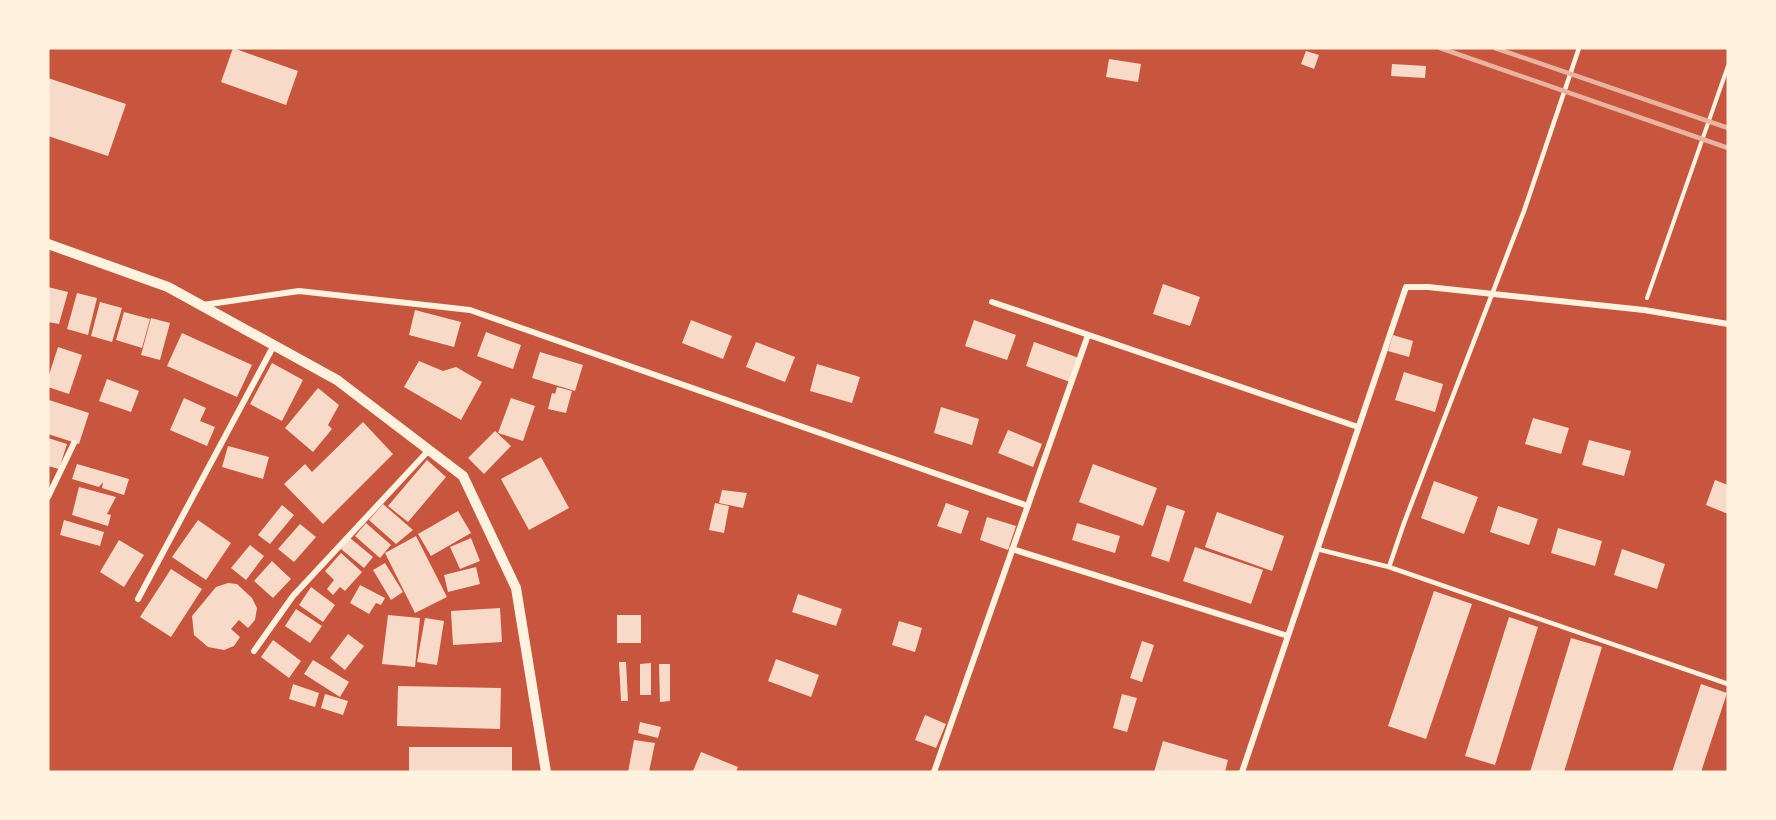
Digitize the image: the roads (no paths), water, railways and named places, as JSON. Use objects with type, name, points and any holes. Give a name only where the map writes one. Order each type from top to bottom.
[{"type":"street","points":[[48,244],[168,287],[337,380],[463,476],[516,588],[546,772]]},
{"type":"street","points":[[1242,772],[1406,287],[1428,287],[1644,310],[1728,324]]},
{"type":"street","points":[[202,305],[299,291],[470,310],[1028,506]]},
{"type":"street","points":[[992,302],[1358,427]]},
{"type":"street","points":[[934,772],[1088,335]]},
{"type":"street","points":[[138,599],[274,345]]},
{"type":"street","points":[[48,497],[74,443]]},
{"type":"street","points":[[254,651],[292,596],[429,450]]},
{"type":"street","points":[[1012,549],[1288,636]]},
{"type":"lane","points":[[1389,567],[1524,211],[1579,48]]},
{"type":"lane","points":[[1317,549],[1389,567],[1728,684]]},
{"type":"railway","points":[[1440,48],[1728,148]]},
{"type":"railway","points":[[1495,48],[1728,128]]}]
